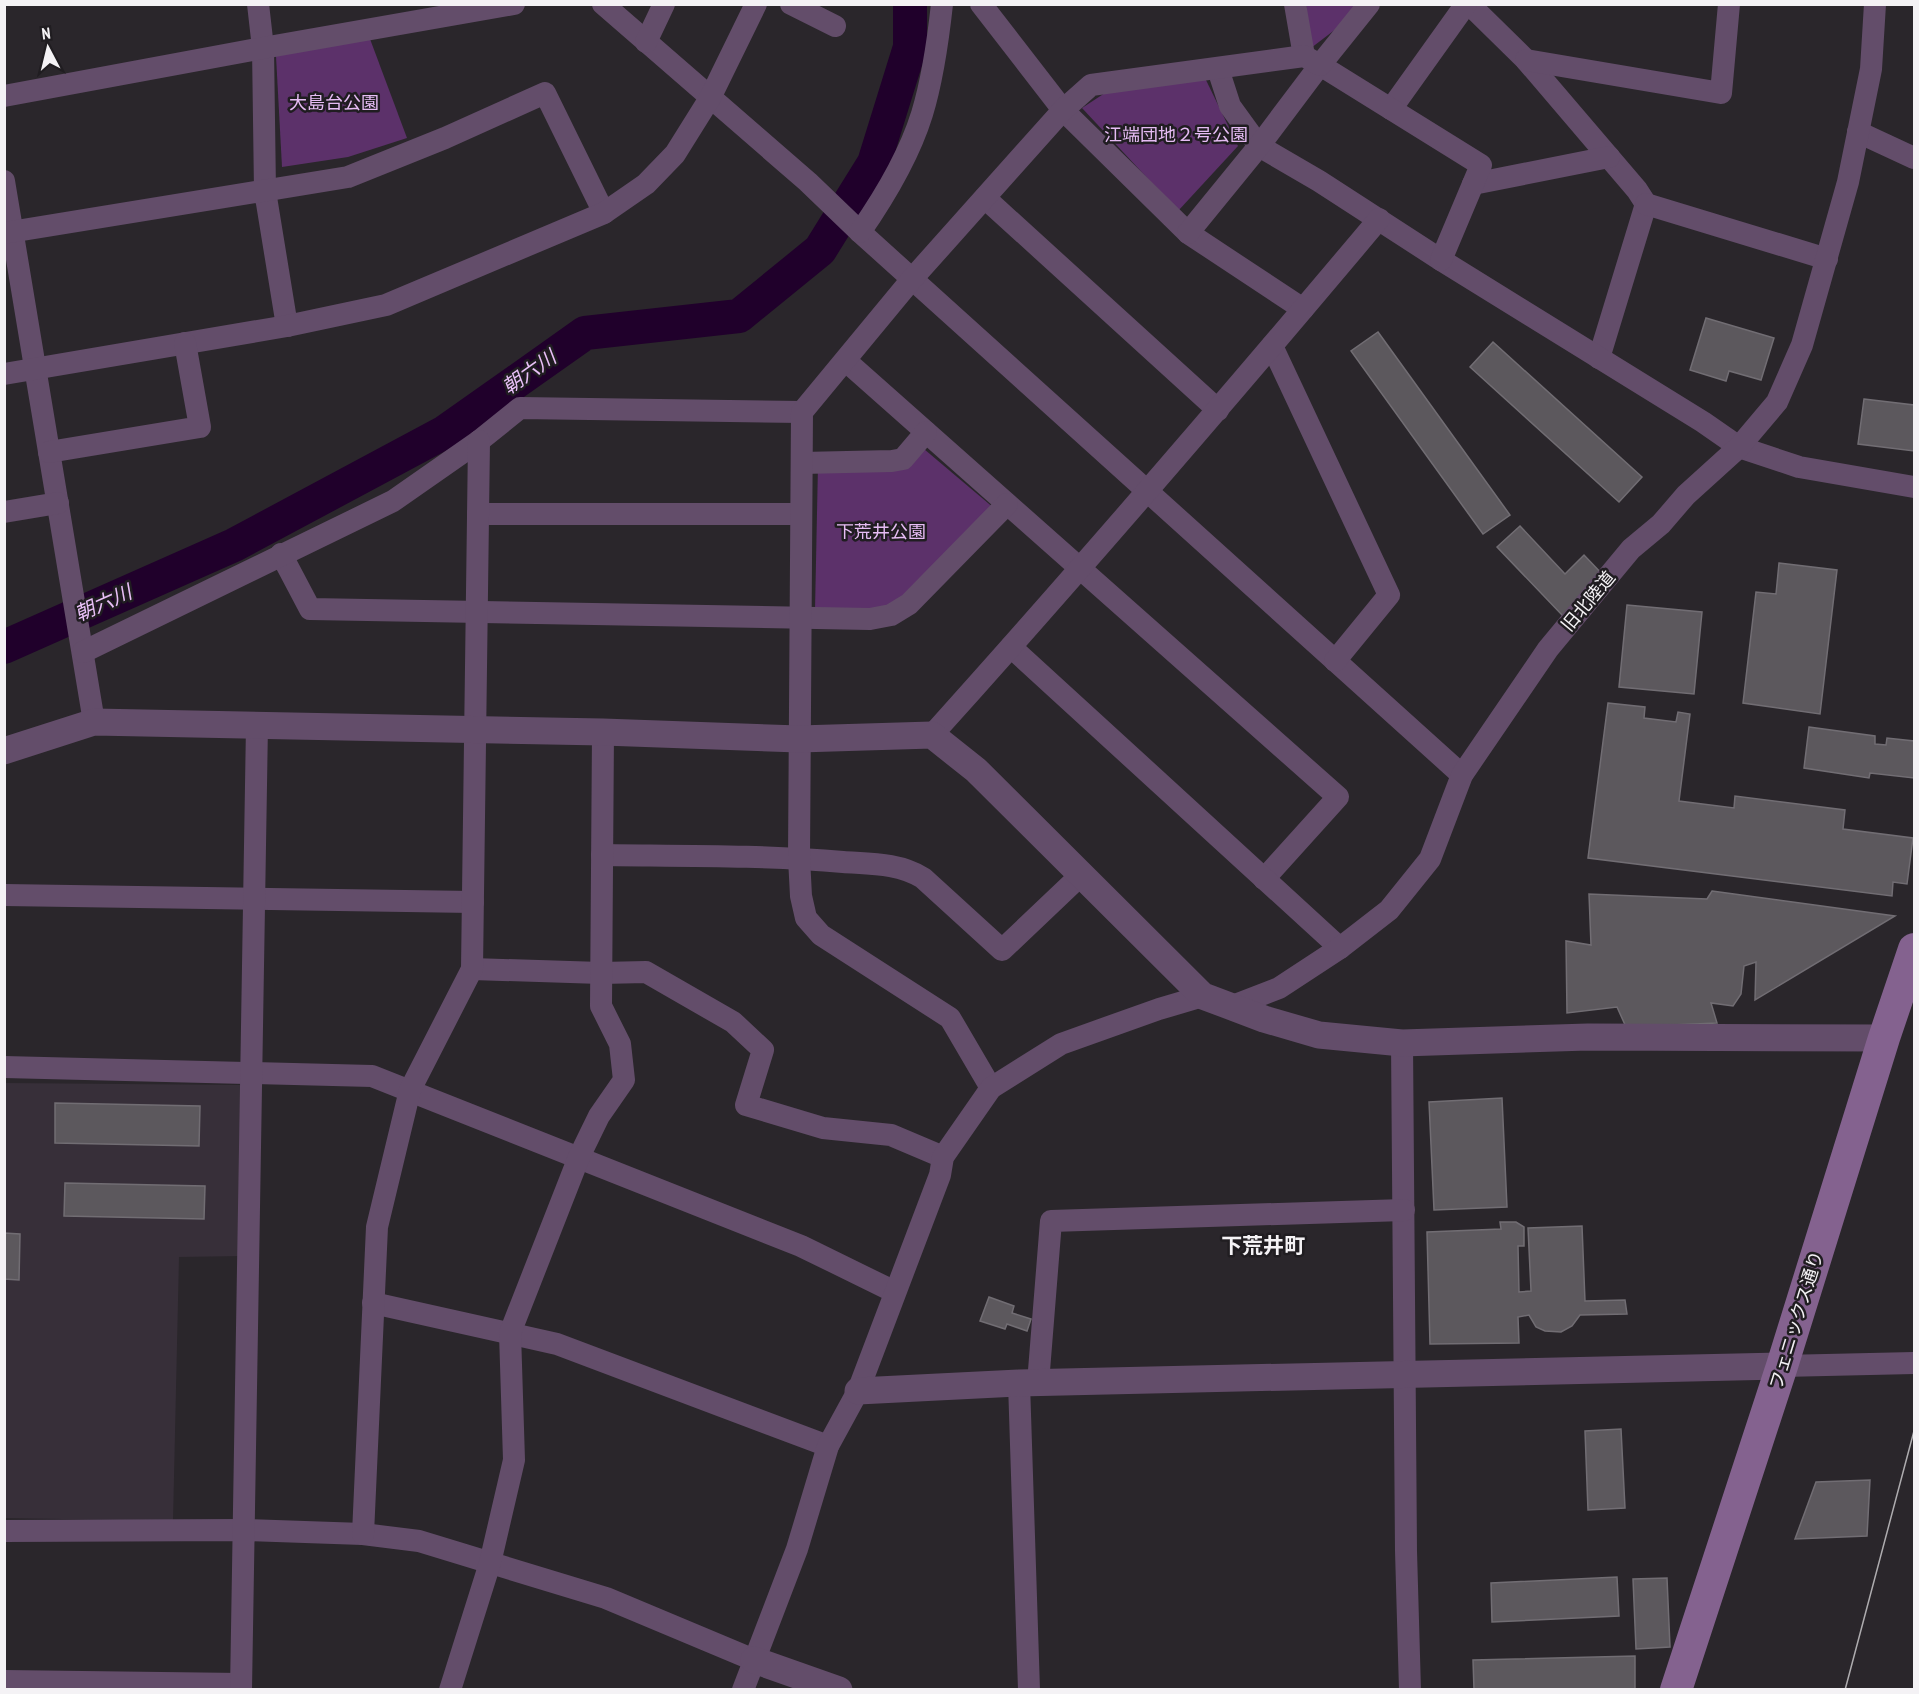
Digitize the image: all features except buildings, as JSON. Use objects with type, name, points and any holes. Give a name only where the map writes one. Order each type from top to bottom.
[{"type":"main road","name":"フェニックス通り","points":[[1676,1689],[1782,1366],[1914,949]]},
{"type":"street","points":[[258,4],[263,48],[265,191],[287,326]]},
{"type":"street","points":[[4,96],[514,4]]},
{"type":"street","points":[[603,4],[808,182],[856,229],[1462,775]]},
{"type":"street","points":[[646,42],[663,4]]},
{"type":"street","points":[[4,374],[287,326],[386,305],[604,213],[646,184],[675,154],[710,98],[756,4]]},
{"type":"street","points":[[791,4],[835,26]]},
{"type":"street","points":[[856,229],[882,201],[901,165],[922,115],[938,49],[942,4]]},
{"type":"street","points":[[981,4],[1063,110],[1188,232],[1303,309]]},
{"type":"street","points":[[1295,4],[1312,60]]},
{"type":"street","points":[[1188,232],[1259,146],[1312,60],[1369,4]]},
{"type":"street","points":[[1391,109],[1467,4],[1526,60],[1637,190],[1646,204],[1827,259]]},
{"type":"street","points":[[1526,60],[1721,93],[1729,4]]},
{"type":"street","name":"旧北陸道","points":[[1230,1007],[1279,988],[1340,948],[1389,910],[1430,859],[1462,775],[1548,649],[1631,549],[1739,447],[1777,402],[1802,345],[1848,182],[1871,69],[1875,4]]},
{"type":"street","points":[[991,1088],[950,1018],[821,935],[806,918],[801,896],[799,858],[802,412],[912,279],[1063,110],[1091,85],[1312,60],[1480,165],[1441,260]]},
{"type":"street","points":[[1218,69],[1230,106],[1259,146],[1319,181],[1739,447],[1799,467],[1914,487]]},
{"type":"street","points":[[9,233],[348,177],[445,138],[545,93],[604,213]]},
{"type":"street","points":[[1858,132],[1914,158]]},
{"type":"street","points":[[1473,184],[1609,157]]},
{"type":"street","points":[[4,181],[9,233],[36,369],[94,722]]},
{"type":"street","points":[[985,198],[1218,410]]},
{"type":"street","points":[[1599,358],[1646,204]]},
{"type":"street","points":[[932,735],[1148,492],[1379,219]]},
{"type":"street","points":[[50,452],[200,427],[185,343]]},
{"type":"street","points":[[1272,346],[1389,595],[1335,661]]},
{"type":"street","points":[[846,361],[1338,797],[1264,879]]},
{"type":"street","points":[[82,648],[393,501],[479,441],[520,408],[802,412]]},
{"type":"street","points":[[802,463],[892,462],[903,459],[926,432]]},
{"type":"street","points":[[363,1534],[377,1227],[410,1090],[472,969],[479,441]]},
{"type":"street","points":[[4,512],[58,503]]},
{"type":"street","points":[[281,554],[310,609],[870,619],[891,615],[909,604],[1007,504]]},
{"type":"street","points":[[478,514],[801,514]]},
{"type":"street","points":[[1011,647],[1340,948]]},
{"type":"street","points":[[4,752],[94,722],[603,732],[799,739],[932,735],[976,770],[1203,996],[1264,1019],[1319,1035],[1402,1043],[1588,1037],[1884,1038]]},
{"type":"street","points":[[4,1681],[94,1686],[241,1687],[256,725]]},
{"type":"street","points":[[450,1689],[490,1563],[514,1460],[510,1333],[579,1157],[599,1116],[624,1080],[620,1044],[600,1006],[603,732]]},
{"type":"street","points":[[602,855],[799,858],[909,870],[923,878],[1002,950],[1081,875]]},
{"type":"street","points":[[4,895],[473,902]]},
{"type":"street","points":[[472,969],[601,974],[646,972],[733,1022],[764,1050],[746,1106],[823,1128],[891,1135],[943,1157]]},
{"type":"street","points":[[743,1689],[797,1549],[828,1446],[858,1390],[940,1174],[943,1157],[991,1088],[1061,1044],[1203,996]]},
{"type":"street","points":[[1402,1043],[1410,1689]]},
{"type":"street","points":[[4,1067],[372,1076],[801,1246],[896,1292]]},
{"type":"street","points":[[1029,1689],[1029,1383],[1051,1221],[1404,1210]]},
{"type":"street","points":[[373,1304],[557,1344],[828,1446]]},
{"type":"street","points":[[858,1390],[1029,1383],[1914,1363]]},
{"type":"street","points":[[4,1531],[244,1530],[363,1534],[419,1541],[606,1598],[754,1660],[839,1689]]},
{"type":"shaded area","points":[[5,1083],[240,1085],[243,1256],[179,1257],[173,1521],[5,1518]]},
{"type":"green space","points":[[1306,5],[1362,5],[1353,16],[1311,48]]},
{"type":"green space","name":"大島台公園","points":[[370,39],[407,138],[348,157],[282,167],[276,56]]},
{"type":"green space","name":"江端団地２号公園","points":[[1205,78],[1238,146],[1178,211],[1082,108],[1105,93]]},
{"type":"green space","name":"下荒井公園","points":[[924,449],[995,509],[904,601],[880,611],[815,610],[818,465]]},
{"type":"waterway","name":"朝六川","points":[[4,647],[234,545],[445,432],[585,333],[739,316],[820,250],[874,163],[910,47],[910,4]]},
{"type":"tram line","points":[[1845,1690],[1914,1431]]},
{"type":"district","name":"下荒井町","points":[[1263,1245]]}]
